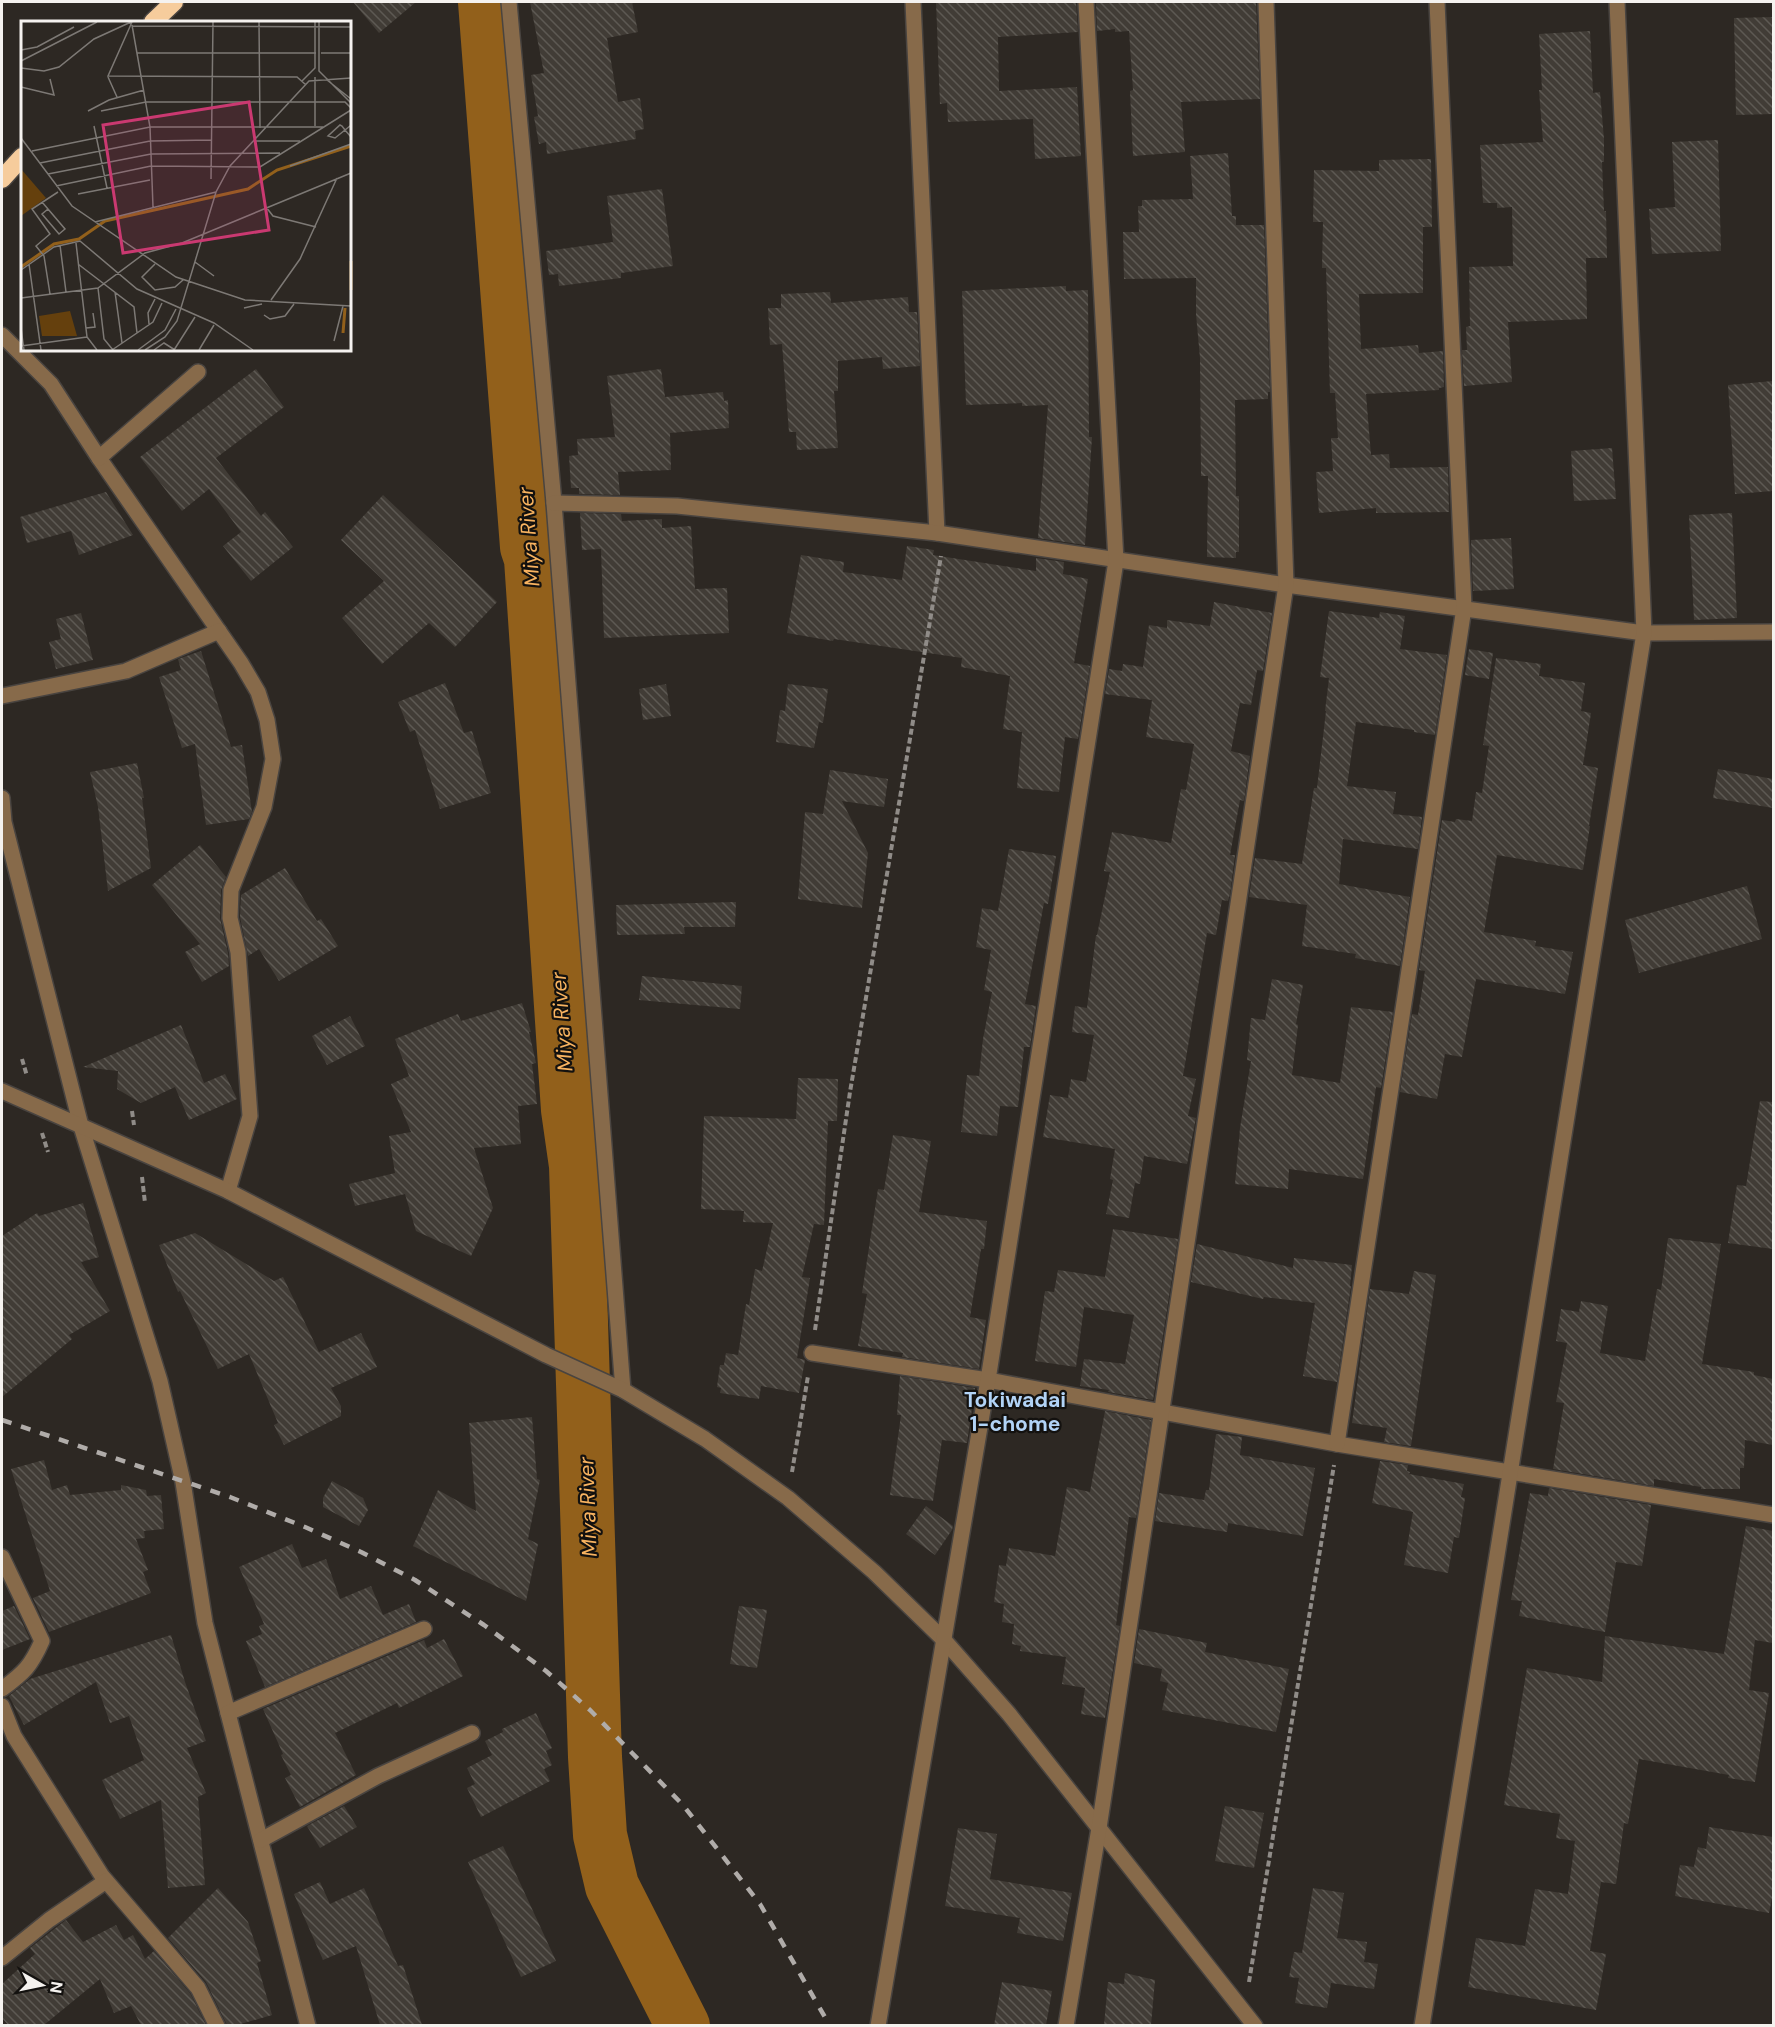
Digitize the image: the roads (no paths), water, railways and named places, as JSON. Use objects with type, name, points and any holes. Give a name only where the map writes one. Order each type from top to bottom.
[{"type":"highway","points":[[154,21],[174,2]]},
{"type":"highway","points":[[2,179],[21,158]]},
{"type":"street","points":[[508,2],[554,503],[622,1390]]},
{"type":"street","points":[[913,2],[941,534]]},
{"type":"street","points":[[878,2025],[988,1380],[1116,561],[1086,2]]},
{"type":"street","points":[[1066,2025],[1099,1828],[1286,585],[1266,2]]},
{"type":"street","points":[[1337,1444],[1464,608],[1437,2]]},
{"type":"street","points":[[1422,2025],[1644,633],[1617,2]]},
{"type":"street","points":[[2,335],[51,384],[99,458],[242,663],[258,692],[267,720],[273,759],[264,807],[231,890],[230,918],[238,952],[250,1116],[228,1191]]},
{"type":"street","points":[[99,458],[198,372]]},
{"type":"street","points":[[554,503],[677,506],[941,534],[1286,585],[1644,633],[1773,632]]},
{"type":"street","points":[[2,696],[126,671],[219,631]]},
{"type":"street","points":[[2,798],[4,822],[81,1126],[160,1381],[183,1482],[205,1623],[308,2025]]},
{"type":"street","points":[[2,1090],[228,1191],[546,1355],[622,1390],[705,1439],[788,1498],[874,1572],[944,1640],[1009,1714],[1243,2018],[1255,2025]]},
{"type":"street","points":[[812,1353],[988,1380],[1337,1444],[1773,1515]]},
{"type":"street","points":[[2,1557],[42,1641],[24,1673],[2,1689]]},
{"type":"street","points":[[228,1713],[424,1629]]},
{"type":"street","points":[[2,1706],[14,1736],[106,1881],[198,1988],[217,2025]]},
{"type":"street","points":[[261,1840],[378,1776],[472,1733]]},
{"type":"street","points":[[2,1958],[49,1920],[106,1881]]},
{"type":"waterway","name":"Miya River","points":[[485,2],[527,547],[531,559],[568,1110],[576,1166],[595,1757],[600,1835],[612,1886],[683,2026]]},
{"type":"railway","points":[[2,1420],[230,1497],[305,1527],[415,1580],[484,1625],[546,1671],[590,1710],[683,1805],[760,1904],[830,2026]]},
{"type":"district","name":"Tokiwadai 1-chome","points":[[1015,1412]]}]
